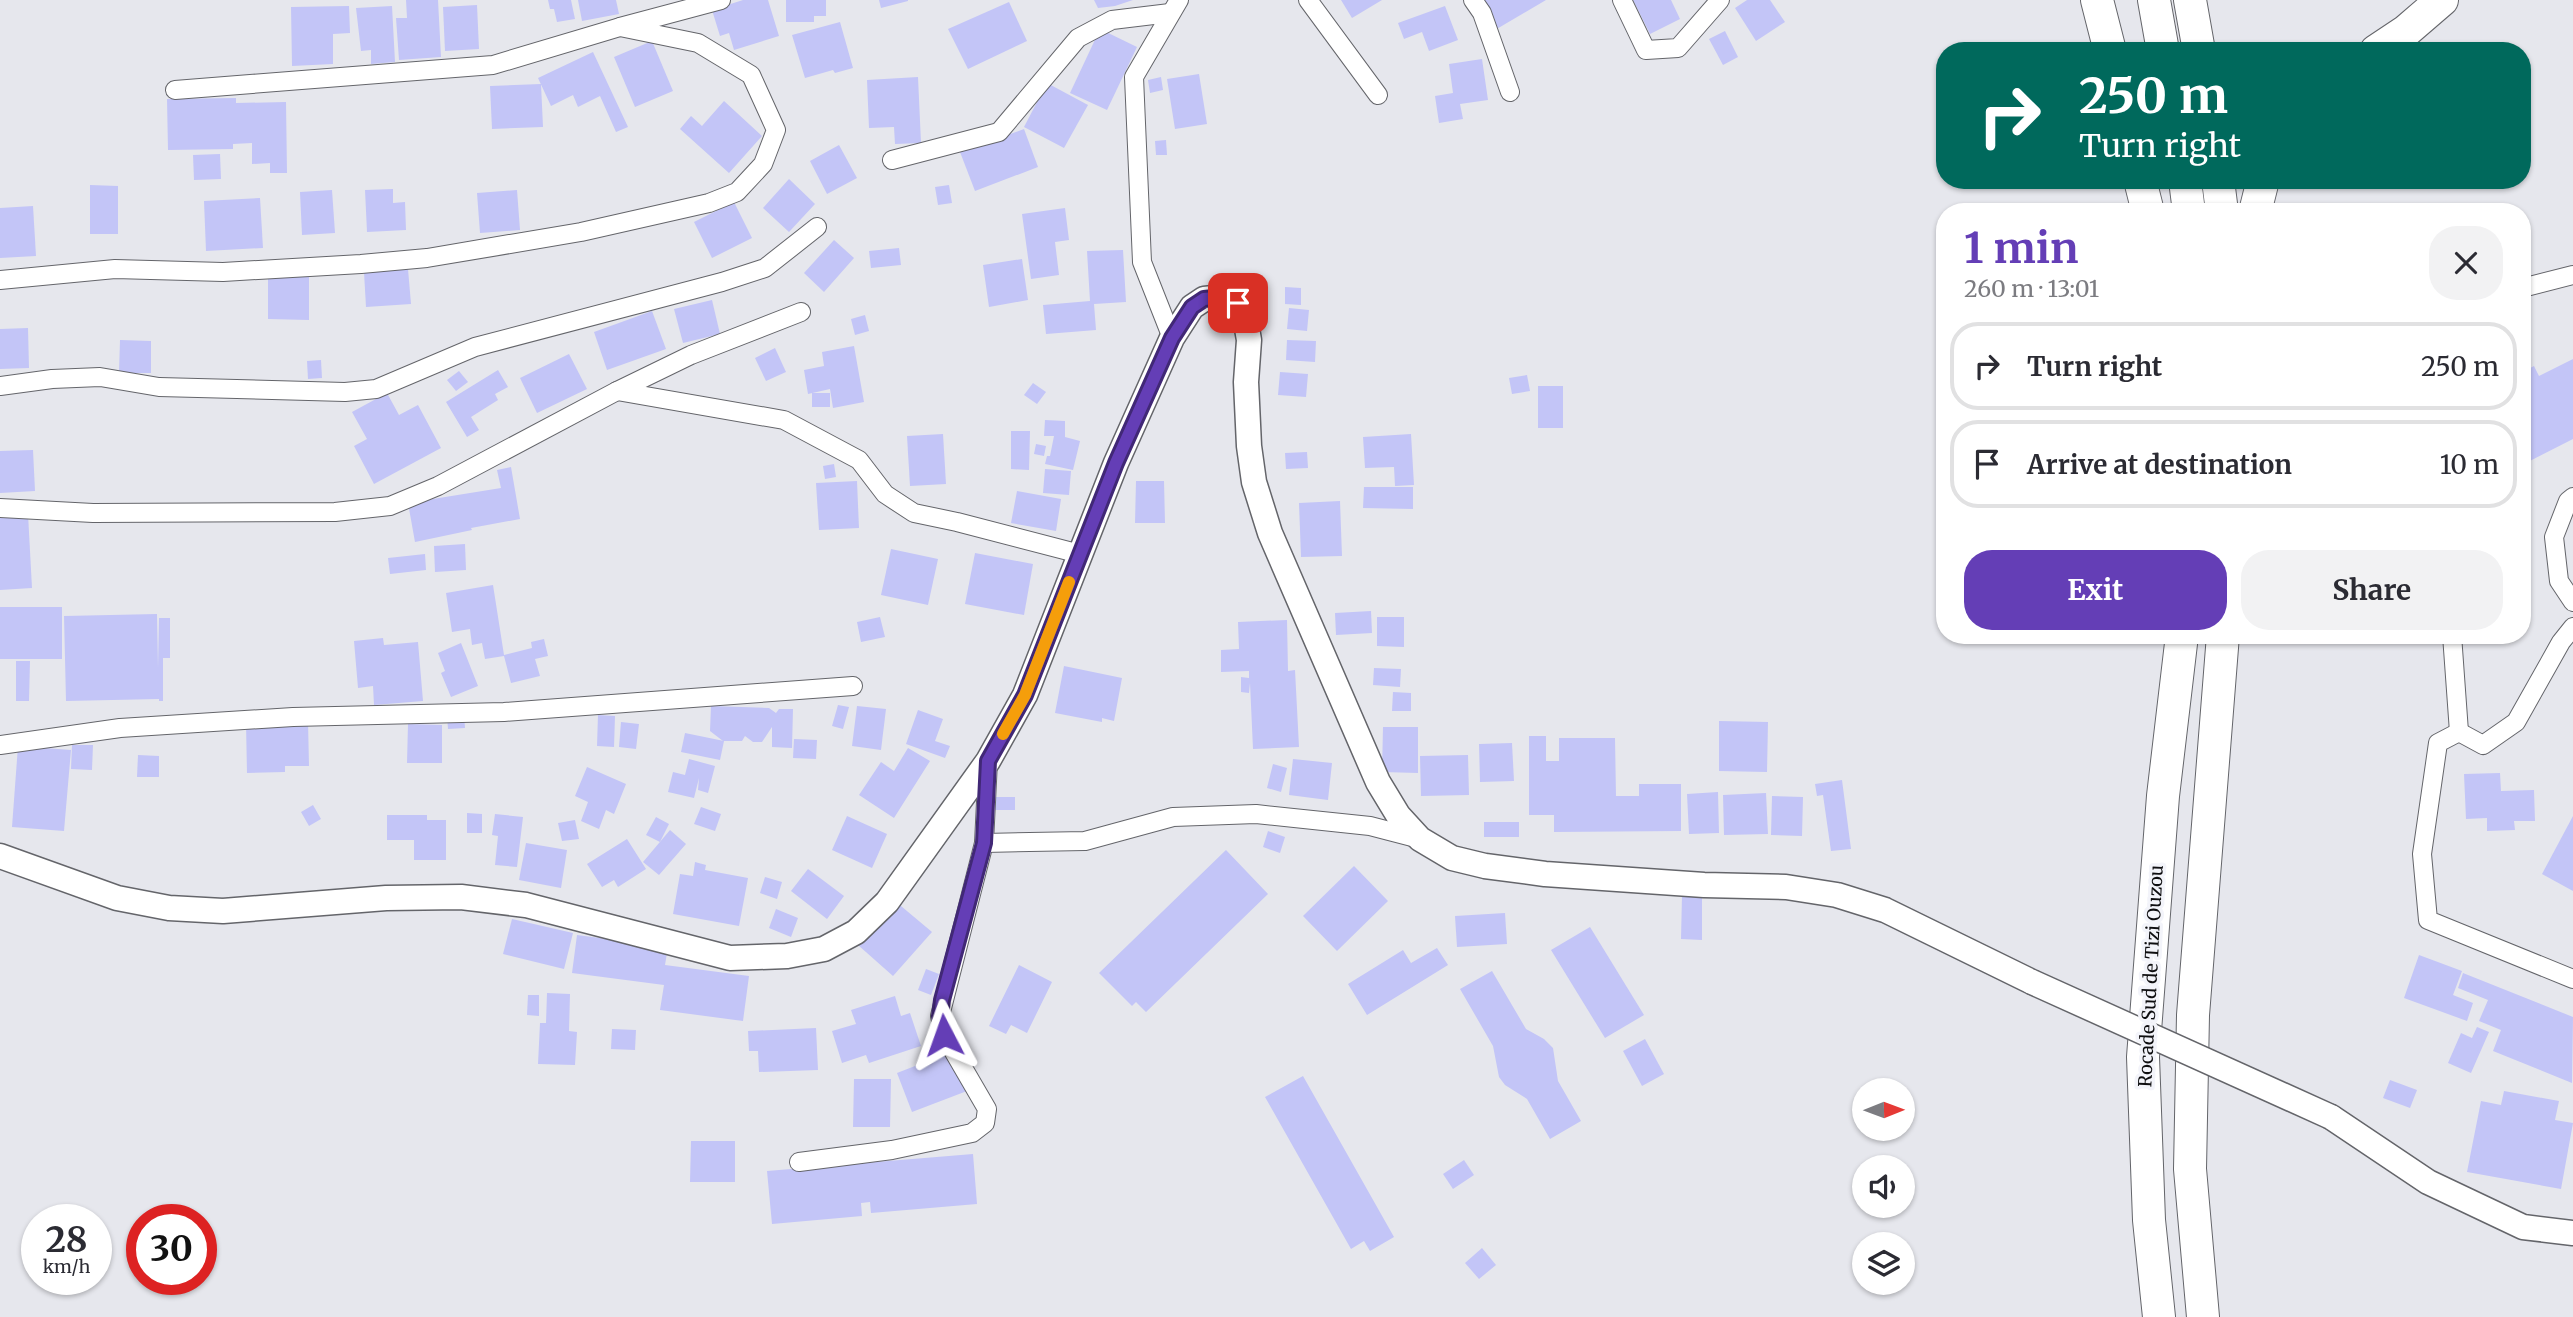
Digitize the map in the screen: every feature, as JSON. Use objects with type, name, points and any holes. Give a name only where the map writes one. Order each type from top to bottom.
[{"type":"highway","points":[[2097,0],[2108,42]]},
{"type":"highway","points":[[2154,0],[2162,42]]},
{"type":"highway","points":[[2190,0],[2197,42]]},
{"type":"highway","points":[[2390,42],[2442,0]]},
{"type":"highway","name":"Rocade Sud de Tizi Ouzou","points":[[2159,1317],[2149,1220],[2143,1057],[2163,796],[2181,644]]},
{"type":"highway","points":[[2203,1317],[2190,1169],[2193,1015],[2222,644]]},
{"type":"main road","points":[[0,856],[117,898],[169,908],[223,911],[386,898],[461,897],[526,905],[730,958],[787,956],[824,949],[856,932],[887,902],[988,761],[1025,695],[1116,463],[1172,338],[1192,307],[1204,299],[1223,297],[1238,303],[1245,317],[1249,340],[1246,382],[1249,446],[1254,482],[1270,533],[1378,782],[1398,816],[1420,839],[1452,858],[1485,866],[1533,873],[1704,885],[1786,887],[1837,895],[1885,909],[2032,982],[2331,1117],[2428,1182],[2523,1227],[2573,1233]]},
{"type":"street","points":[[175,90],[493,65],[720,0]]},
{"type":"street","points":[[1308,0],[1378,95]]},
{"type":"street","points":[[1473,0],[1482,13],[1510,92]]},
{"type":"street","points":[[1622,0],[1646,50],[1678,48],[1720,0]]},
{"type":"street","points":[[892,160],[999,132],[1078,38],[1112,20],[1174,6]]},
{"type":"street","points":[[1172,338],[1142,262],[1134,77],[1174,6]]},
{"type":"street","points":[[0,280],[116,268],[223,272],[427,258],[581,232],[709,203],[737,192],[763,164],[776,130],[751,75],[698,43],[620,27]]},
{"type":"street","points":[[0,386],[52,379],[100,377],[159,387],[345,392],[376,388],[475,347],[722,282],[765,268],[817,227]]},
{"type":"street","points":[[2531,286],[2573,275]]},
{"type":"street","points":[[0,508],[93,513],[335,512],[390,506],[438,486],[691,355],[801,312]]},
{"type":"street","points":[[617,391],[784,420],[859,460],[885,494],[914,513],[1080,554]]},
{"type":"street","points":[[2573,497],[2568,501],[2554,537],[2559,581],[2573,602]]},
{"type":"street","points":[[2459,732],[2483,745],[2516,722],[2561,642],[2573,627]]},
{"type":"street","points":[[2453,644],[2459,732]]},
{"type":"street","points":[[0,745],[120,728],[293,717],[504,712],[853,685]]},
{"type":"street","points":[[2459,732],[2438,743],[2422,854],[2428,920],[2573,979]]},
{"type":"street","points":[[799,1162],[892,1150],[972,1133],[985,1123],[987,1109],[944,1035],[940,1016],[984,843],[988,761]]},
{"type":"street","points":[[984,843],[1085,841],[1173,817],[1256,814],[1370,826],[1420,839]]},
{"type":"building","points":[[406,0],[438,0],[441,57],[399,60],[396,18],[407,18]]},
{"type":"building","points":[[548,0],[571,0],[575,19],[557,22],[554,9],[550,9]]},
{"type":"building","points":[[578,0],[616,0],[619,14],[582,21]]},
{"type":"building","points":[[743,0],[768,0],[779,36],[734,50],[729,33],[720,36],[712,10]]},
{"type":"building","points":[[786,0],[826,0],[826,16],[814,16],[814,22],[786,22]]},
{"type":"building","points":[[879,0],[908,0],[908,1],[881,8]]},
{"type":"building","points":[[1094,0],[1133,0],[1098,8]]},
{"type":"building","points":[[1341,0],[1382,0],[1352,18]]},
{"type":"building","points":[[1477,0],[1546,0],[1495,30]]},
{"type":"building","points":[[1633,0],[1671,0],[1680,19],[1650,34]]},
{"type":"building","points":[[1747,0],[1770,0],[1785,22],[1756,41],[1735,8]]},
{"type":"building","points":[[1009,2],[1027,41],[968,69],[948,29]]},
{"type":"building","points":[[477,5],[479,49],[445,51],[443,7]]},
{"type":"building","points":[[349,6],[350,33],[333,34],[333,64],[292,66],[291,7]]},
{"type":"building","points":[[392,6],[395,62],[371,64],[371,50],[361,51],[356,8]]},
{"type":"building","points":[[1445,6],[1458,40],[1429,51],[1422,32],[1404,39],[1398,23]]},
{"type":"building","points":[[840,22],[853,68],[835,73],[833,70],[805,78],[792,35]]},
{"type":"building","points":[[1100,29],[1137,47],[1107,110],[1070,93]]},
{"type":"building","points":[[1725,31],[1738,57],[1723,65],[1709,39]]},
{"type":"building","points":[[652,41],[673,91],[635,107],[614,57]]},
{"type":"building","points":[[593,52],[628,127],[616,132],[600,96],[578,107],[573,95],[551,106],[538,78]]},
{"type":"building","points":[[1482,59],[1488,100],[1460,104],[1463,119],[1439,123],[1435,96],[1453,93],[1449,64]]},
{"type":"building","points":[[1199,74],[1207,124],[1175,129],[1167,79]]},
{"type":"building","points":[[918,77],[921,143],[895,144],[894,127],[869,128],[867,80]]},
{"type":"building","points":[[1161,77],[1163,90],[1150,93],[1148,80]]},
{"type":"building","points":[[1047,83],[1088,105],[1064,148],[1024,127]]},
{"type":"building","points":[[541,84],[543,127],[492,129],[490,86]]},
{"type":"building","points":[[236,98],[236,103],[286,102],[287,173],[270,173],[270,163],[252,164],[252,143],[233,144],[233,149],[168,150],[167,99]]},
{"type":"building","points":[[724,101],[762,136],[729,173],[680,129],[691,116],[702,126]]},
{"type":"building","points":[[1024,129],[1038,167],[975,191],[960,152]]},
{"type":"building","points":[[1166,140],[1167,155],[1156,155],[1155,141]]},
{"type":"building","points":[[839,145],[857,178],[827,194],[810,161]]},
{"type":"building","points":[[220,154],[221,179],[194,180],[193,155]]},
{"type":"building","points":[[789,179],[815,204],[789,232],[763,208]]},
{"type":"building","points":[[90,185],[118,186],[118,234],[90,234]]},
{"type":"building","points":[[949,185],[952,203],[938,205],[935,187]]},
{"type":"building","points":[[393,189],[393,203],[405,202],[406,230],[367,232],[365,190]]},
{"type":"building","points":[[332,190],[335,233],[302,235],[300,192]]},
{"type":"building","points":[[517,190],[520,230],[480,233],[477,193]]},
{"type":"building","points":[[260,198],[263,248],[206,251],[204,201]]},
{"type":"building","points":[[734,202],[752,238],[712,258],[694,222]]},
{"type":"building","points":[[33,206],[36,256],[0,258],[0,208]]},
{"type":"building","points":[[1065,208],[1069,240],[1055,242],[1059,275],[1031,279],[1022,214]]},
{"type":"building","points":[[834,240],[854,258],[824,292],[804,273]]},
{"type":"building","points":[[899,248],[901,265],[871,268],[869,251]]},
{"type":"building","points":[[1123,250],[1126,302],[1094,304],[1096,330],[1046,334],[1043,305],[1090,301],[1087,251]]},
{"type":"building","points":[[1022,259],[1028,300],[989,307],[983,265]]},
{"type":"building","points":[[408,269],[411,304],[366,307],[364,272]]},
{"type":"building","points":[[268,275],[309,276],[309,320],[268,319]]},
{"type":"building","points":[[1285,287],[1301,288],[1301,305],[1285,304]]},
{"type":"building","points":[[712,300],[720,334],[683,343],[674,309]]},
{"type":"building","points":[[1289,308],[1309,310],[1307,331],[1287,329]]},
{"type":"building","points":[[652,311],[666,349],[607,370],[594,332]]},
{"type":"building","points":[[865,315],[869,331],[855,335],[851,319]]},
{"type":"building","points":[[28,328],[29,368],[0,369],[0,329]]},
{"type":"building","points":[[120,340],[151,341],[151,373],[119,373]]},
{"type":"building","points":[[1287,340],[1316,341],[1315,362],[1286,360]]},
{"type":"building","points":[[854,346],[864,402],[833,408],[830,389],[808,394],[804,370],[824,366],[822,352]]},
{"type":"building","points":[[775,348],[786,372],[766,381],[755,358]]},
{"type":"building","points":[[569,354],[587,389],[537,413],[520,378]]},
{"type":"building","points":[[2573,359],[2573,439],[2531,460],[2531,368],[2534,366],[2539,376]]},
{"type":"building","points":[[321,360],[322,378],[308,379],[307,361]]},
{"type":"building","points":[[498,370],[508,387],[495,394],[498,400],[471,417],[479,430],[467,437],[446,402]]},
{"type":"building","points":[[459,371],[468,382],[456,391],[447,380]]},
{"type":"building","points":[[1280,372],[1308,374],[1306,397],[1278,395]]},
{"type":"building","points":[[1527,375],[1530,391],[1512,394],[1509,378]]},
{"type":"building","points":[[1033,383],[1046,392],[1037,404],[1024,395]]},
{"type":"building","points":[[1538,386],[1563,386],[1563,428],[1538,428]]},
{"type":"building","points":[[387,393],[399,415],[418,405],[441,448],[374,484],[354,446],[367,439],[352,412]]},
{"type":"building","points":[[812,393],[830,393],[830,407],[812,407]]},
{"type":"building","points":[[1045,420],[1065,421],[1065,437],[1080,441],[1073,470],[1045,464],[1047,456],[1050,456],[1054,436],[1044,436]]},
{"type":"building","points":[[1011,431],[1030,431],[1029,470],[1011,469]]},
{"type":"building","points":[[943,434],[946,484],[910,486],[907,436]]},
{"type":"building","points":[[1411,434],[1414,485],[1395,486],[1394,467],[1365,468],[1363,437]]},
{"type":"building","points":[[1036,444],[1046,446],[1044,456],[1034,454]]},
{"type":"building","points":[[33,450],[35,491],[0,493],[0,451]]},
{"type":"building","points":[[1307,452],[1308,468],[1286,469],[1285,453]]},
{"type":"building","points":[[834,464],[836,477],[825,479],[823,466]]},
{"type":"building","points":[[511,467],[520,519],[415,542],[408,503],[501,488],[497,470]]},
{"type":"building","points":[[1045,469],[1071,471],[1069,495],[1043,493]]},
{"type":"building","points":[[857,481],[859,528],[819,530],[816,483]]},
{"type":"building","points":[[1136,481],[1164,481],[1165,523],[1135,523]]},
{"type":"building","points":[[1364,487],[1413,487],[1413,509],[1363,508]]},
{"type":"building","points":[[1017,491],[1061,499],[1056,531],[1011,523]]},
{"type":"building","points":[[1340,501],[1342,556],[1301,557],[1299,503]]},
{"type":"building","points":[[28,514],[32,588],[0,590],[0,516]]},
{"type":"building","points":[[465,544],[466,570],[435,572],[434,546]]},
{"type":"building","points":[[891,549],[938,559],[928,605],[881,595]]},
{"type":"building","points":[[975,553],[1033,564],[1024,615],[965,604]]},
{"type":"building","points":[[425,554],[426,570],[390,574],[388,558]]},
{"type":"building","points":[[493,585],[504,655],[532,648],[531,642],[544,639],[548,656],[535,659],[540,676],[511,683],[504,656],[485,659],[482,643],[472,645],[470,629],[452,632],[446,593]]},
{"type":"building","points":[[0,607],[62,607],[62,659],[0,659]]},
{"type":"building","points":[[1371,611],[1372,633],[1336,635],[1335,613]]},
{"type":"building","points":[[157,614],[158,668],[159,618],[170,618],[170,658],[163,658],[163,701],[66,701],[64,616]]},
{"type":"building","points":[[880,617],[885,637],[861,642],[857,622]]},
{"type":"building","points":[[1377,617],[1404,617],[1404,647],[1377,646]]},
{"type":"building","points":[[1287,620],[1288,671],[1295,670],[1299,747],[1253,749],[1250,683],[1249,693],[1241,692],[1241,677],[1249,678],[1249,671],[1221,672],[1221,650],[1239,649],[1238,622]]},
{"type":"building","points":[[383,638],[384,645],[418,642],[423,701],[374,705],[373,686],[358,688],[354,641]]},
{"type":"building","points":[[461,643],[478,686],[451,697],[441,673],[445,671],[438,653]]},
{"type":"building","points":[[16,661],[30,661],[29,701],[16,701]]},
{"type":"building","points":[[1064,666],[1122,678],[1114,721],[1102,718],[1102,722],[1055,713]]},
{"type":"building","points":[[1374,668],[1401,669],[1400,687],[1373,685]]},
{"type":"building","points":[[1393,692],[1411,693],[1411,711],[1392,711]]},
{"type":"building","points":[[838,705],[849,707],[843,729],[832,726]]},
{"type":"building","points":[[711,706],[769,708],[776,713],[779,709],[793,709],[792,748],[772,747],[772,727],[762,742],[753,742],[745,736],[742,741],[723,741],[710,731]]},
{"type":"building","points":[[857,706],[886,709],[881,750],[852,746]]},
{"type":"building","points":[[918,710],[943,719],[935,741],[950,746],[945,758],[906,744]]},
{"type":"building","points":[[464,714],[465,728],[448,729],[447,715]]},
{"type":"building","points":[[598,715],[615,716],[614,747],[597,746]]},
{"type":"building","points":[[308,721],[309,766],[285,766],[285,772],[247,773],[246,723]]},
{"type":"building","points":[[1719,721],[1768,722],[1767,772],[1719,771]]},
{"type":"building","points":[[621,722],[639,724],[636,749],[619,747]]},
{"type":"building","points":[[408,724],[442,725],[442,763],[407,763]]},
{"type":"building","points":[[1383,727],[1418,727],[1418,773],[1382,772]]},
{"type":"building","points":[[685,733],[724,741],[720,760],[681,752]]},
{"type":"building","points":[[1529,736],[1546,736],[1546,761],[1559,761],[1559,738],[1615,738],[1616,796],[1639,796],[1639,784],[1681,784],[1681,831],[1554,832],[1554,815],[1529,815]]},
{"type":"building","points":[[794,739],[817,740],[816,759],[793,758]]},
{"type":"building","points":[[1512,743],[1514,781],[1480,782],[1479,744]]},
{"type":"building","points":[[72,745],[93,745],[92,770],[71,769]]},
{"type":"building","points":[[18,746],[71,750],[64,831],[12,827]]},
{"type":"building","points":[[908,748],[930,761],[894,818],[859,795],[881,762],[894,771]]},
{"type":"building","points":[[138,755],[159,756],[159,777],[137,777]]},
{"type":"building","points":[[1468,755],[1469,795],[1421,796],[1420,756]]},
{"type":"building","points":[[689,759],[715,766],[708,793],[698,790],[699,778],[694,798],[668,792],[673,772],[685,775]]},
{"type":"building","points":[[1293,759],[1332,763],[1328,800],[1289,795]]},
{"type":"building","points":[[1273,764],[1287,768],[1281,792],[1267,788]]},
{"type":"building","points":[[587,767],[626,784],[614,814],[606,810],[599,829],[581,821],[588,802],[575,796]]},
{"type":"building","points":[[2500,773],[2501,791],[2534,790],[2535,821],[2514,821],[2515,830],[2487,831],[2487,818],[2466,819],[2464,774]]},
{"type":"building","points":[[1842,780],[1851,849],[1831,851],[1823,795],[1817,796],[1815,784]]},
{"type":"building","points":[[1718,792],[1719,833],[1689,834],[1687,794]]},
{"type":"building","points":[[1766,793],[1768,834],[1724,835],[1723,795]]},
{"type":"building","points":[[1772,796],[1803,797],[1802,836],[1771,835]]},
{"type":"building","points":[[995,797],[1015,797],[1015,810],[995,810]]},
{"type":"building","points":[[313,805],[321,819],[309,826],[301,812]]},
{"type":"building","points":[[701,807],[721,814],[715,831],[694,824]]},
{"type":"building","points":[[467,813],[482,814],[482,833],[467,833]]},
{"type":"building","points":[[495,814],[523,817],[517,867],[495,865],[498,836],[492,835]]},
{"type":"building","points":[[387,815],[427,815],[427,820],[446,820],[446,860],[414,860],[414,840],[387,840]]},
{"type":"building","points":[[847,816],[887,834],[872,868],[832,850]]},
{"type":"building","points":[[2573,816],[2573,891],[2542,874]]},
{"type":"building","points":[[656,817],[669,824],[660,842],[646,835]]},
{"type":"building","points":[[575,820],[579,839],[562,841],[558,823]]},
{"type":"building","points":[[1484,822],[1519,822],[1519,837],[1484,837]]},
{"type":"building","points":[[670,830],[686,844],[659,875],[643,862]]},
{"type":"building","points":[[1268,831],[1285,837],[1280,853],[1263,847]]},
{"type":"building","points":[[627,839],[646,869],[618,887],[614,880],[602,887],[587,864]]},
{"type":"building","points":[[526,843],[567,850],[561,888],[519,880]]},
{"type":"building","points":[[1226,850],[1268,894],[1146,1012],[1136,1002],[1132,1006],[1099,973]]},
{"type":"building","points":[[695,862],[706,865],[705,870],[748,878],[739,926],[673,914],[680,874],[693,876]]},
{"type":"building","points":[[1354,866],[1388,901],[1337,951],[1303,916]]},
{"type":"building","points":[[808,869],[844,896],[827,919],[791,891]]},
{"type":"building","points":[[765,877],[782,882],[777,899],[760,893]]},
{"type":"building","points":[[1682,895],[1702,895],[1702,940],[1681,939]]},
{"type":"building","points":[[895,901],[932,932],[893,976],[858,945]]},
{"type":"building","points":[[776,909],[798,918],[791,937],[769,928]]},
{"type":"building","points":[[1505,913],[1507,944],[1457,947],[1455,916]]},
{"type":"building","points":[[512,919],[573,933],[564,969],[503,954]]},
{"type":"building","points":[[1590,927],[1644,1015],[1605,1038],[1551,950]]},
{"type":"building","points":[[577,935],[668,947],[665,965],[749,976],[743,1021],[660,1010],[664,985],[572,973]]},
{"type":"building","points":[[1437,948],[1448,965],[1367,1015],[1348,984],[1403,950],[1411,963]]},
{"type":"building","points":[[2419,955],[2462,971],[2453,995],[2473,1003],[2467,1021],[2404,998]]},
{"type":"building","points":[[1019,965],[1052,982],[1027,1033],[1011,1025],[1006,1034],[989,1026]]},
{"type":"building","points":[[926,969],[939,974],[931,995],[918,990]]},
{"type":"building","points":[[1492,971],[1526,1029],[1544,1039],[1553,1048],[1558,1081],[1581,1121],[1550,1139],[1527,1099],[1505,1085],[1499,1077],[1493,1046],[1460,989]]},
{"type":"building","points":[[2463,973],[2573,1017],[2572,1083],[2493,1051],[2501,1030],[2479,1021],[2488,1000],[2458,988]]},
{"type":"building","points":[[547,993],[570,994],[569,1031],[577,1032],[575,1065],[538,1064],[540,1023],[546,1023]]},
{"type":"building","points":[[528,995],[539,995],[539,1016],[527,1015]]},
{"type":"building","points":[[895,996],[901,1016],[910,1013],[921,1046],[869,1063],[866,1055],[842,1063],[832,1031],[856,1024],[851,1010]]},
{"type":"building","points":[[2477,1027],[2489,1032],[2471,1073],[2448,1063],[2461,1033],[2472,1038]]},
{"type":"building","points":[[816,1028],[818,1070],[759,1072],[758,1051],[749,1051],[748,1031]]},
{"type":"building","points":[[612,1029],[636,1030],[635,1050],[611,1049]]},
{"type":"building","points":[[1645,1039],[1664,1074],[1642,1086],[1623,1051]]},
{"type":"building","points":[[951,1052],[967,1091],[912,1112],[897,1073]]},
{"type":"building","points":[[1303,1076],[1394,1237],[1370,1251],[1364,1241],[1351,1249],[1265,1097]]},
{"type":"building","points":[[854,1079],[891,1079],[890,1127],[853,1127]]},
{"type":"building","points":[[2390,1080],[2417,1090],[2410,1108],[2383,1098]]},
{"type":"building","points":[[2504,1091],[2559,1101],[2555,1120],[2573,1123],[2561,1189],[2467,1172],[2481,1101],[2501,1105]]},
{"type":"building","points":[[691,1141],[735,1141],[735,1182],[690,1182]]},
{"type":"building","points":[[973,1154],[977,1204],[871,1213],[870,1202],[861,1203],[862,1216],[772,1224],[767,1171]]},
{"type":"building","points":[[1464,1160],[1474,1175],[1453,1189],[1443,1174]]},
{"type":"building","points":[[1482,1248],[1496,1265],[1479,1279],[1465,1263]]},
{"type":"slow traffic","points":[[1003,734],[1025,695],[1069,582]]},
{"type":"route","points":[[944,1035],[940,1016],[942,1000],[984,843],[988,761],[1025,695],[1116,463],[1172,338],[1192,307],[1204,299],[1223,297],[1238,303]]}]
